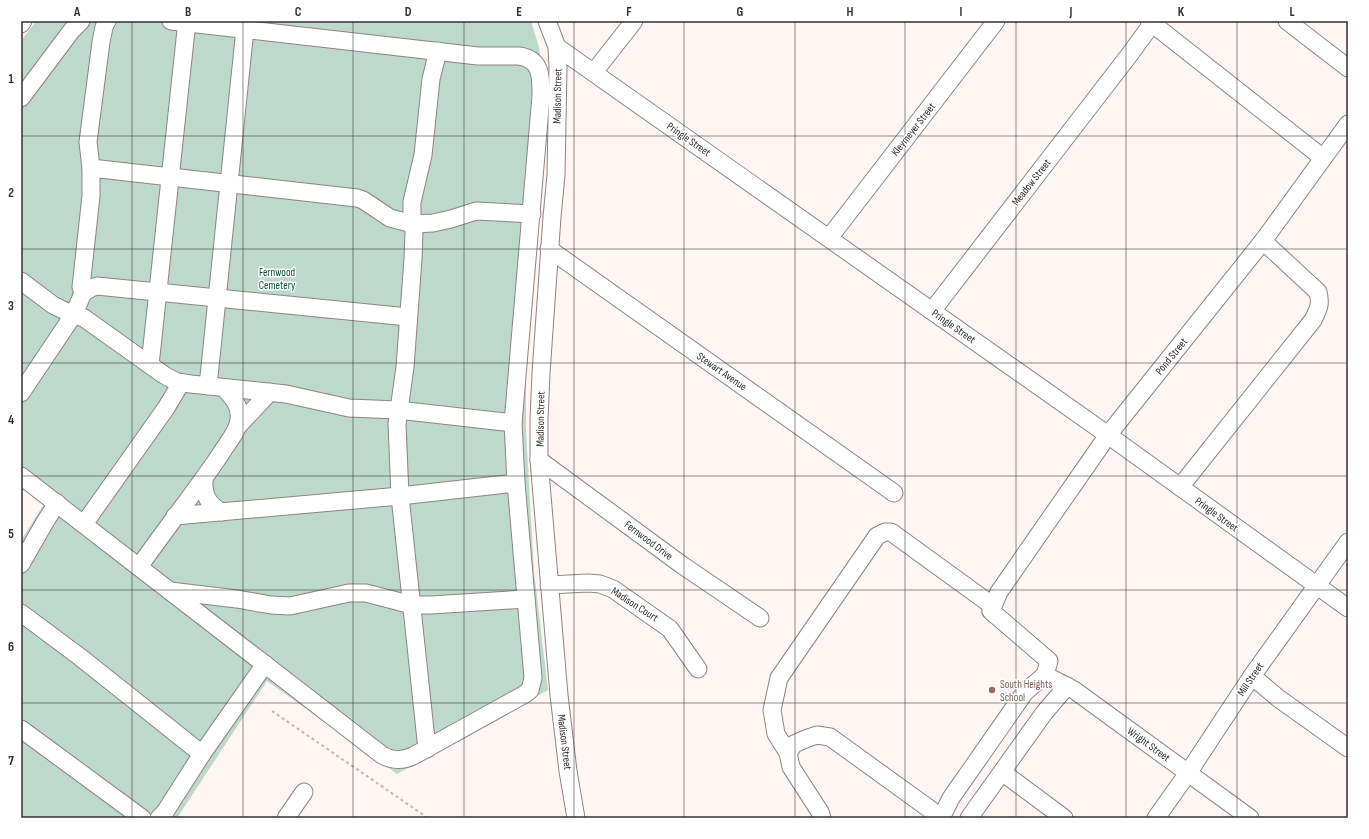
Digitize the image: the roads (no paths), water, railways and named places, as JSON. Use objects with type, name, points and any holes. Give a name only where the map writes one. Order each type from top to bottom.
[{"type":"street","points":[[21,98],[72,30],[81,21]]},
{"type":"street","points":[[83,293],[81,287],[91,196],[91,168],[88,142],[101,42],[104,27],[107,21]]},
{"type":"street","name":"Madison Street","points":[[547,21],[557,47],[558,68],[556,175],[549,249],[541,374],[539,460],[559,695],[568,771],[576,818]]},
{"type":"street","points":[[594,72],[634,21]]},
{"type":"street","name":"Kleymeyer Street","points":[[829,238],[996,21]]},
{"type":"street","points":[[1287,21],[1348,68]]},
{"type":"street","points":[[21,476],[389,759],[406,759],[427,749],[526,694],[530,690],[533,678],[516,483],[513,423],[541,96],[541,80],[535,63],[526,57],[519,56],[478,56],[182,22],[171,178],[150,365]]},
{"type":"street","points":[[1152,22],[1323,158]]},
{"type":"street","name":"Meadow Street","points":[[932,311],[1130,54],[1152,22]]},
{"type":"street","points":[[216,387],[217,298],[245,29]]},
{"type":"street","name":"Pringle Street","points":[[557,47],[1108,435],[1348,608]]},
{"type":"street","points":[[427,749],[400,496],[397,437],[398,410],[405,368],[414,232],[412,202],[423,155],[431,79],[438,51]]},
{"type":"street","name":"Pond Street","points":[[996,599],[1108,435],[1263,241],[1348,124]]},
{"type":"street","points":[[91,168],[357,198],[363,200],[390,218],[413,224],[433,223],[476,211],[532,214]]},
{"type":"street","points":[[1180,488],[1313,320],[1318,309],[1320,302],[1318,292],[1263,241]]},
{"type":"street","name":"Stewart Avenue","points":[[549,249],[894,493]]},
{"type":"street","points":[[21,282],[53,305],[84,318],[164,375],[180,383],[298,396],[349,408],[398,410],[513,423]]},
{"type":"street","points":[[21,393],[74,314],[83,293],[92,288],[101,286],[408,317]]},
{"type":"street","points":[[84,524],[166,408],[180,383]]},
{"type":"street","points":[[216,387],[237,404],[239,411],[238,426]]},
{"type":"street","points":[[139,567],[175,516],[204,479],[238,426],[270,392]]},
{"type":"street","name":"Fernwood Drive","points":[[539,460],[682,565],[760,618]]},
{"type":"street","points":[[204,479],[206,498],[210,504],[222,512]]},
{"type":"street","points":[[175,516],[400,496],[516,483]]},
{"type":"street","points":[[21,564],[57,503]]},
{"type":"street","points":[[822,818],[820,812],[791,767],[788,753],[776,734],[772,710],[779,678],[877,536],[884,532],[891,532],[996,599],[991,611],[1049,662],[1045,674],[1025,692],[951,798],[941,818]]},
{"type":"street","name":"Mill Street","points":[[1156,818],[1188,773],[1252,676],[1348,542]]},
{"type":"street","name":"Madison Court","points":[[549,585],[588,583],[600,584],[613,589],[640,606],[670,629],[698,669]]},
{"type":"street","points":[[170,591],[237,599],[271,605],[290,606],[349,594],[366,593],[412,605],[526,598]]},
{"type":"street","points":[[21,613],[80,657],[202,754]]},
{"type":"street","points":[[159,818],[165,812],[202,754],[265,664]]},
{"type":"street","name":"Wright Street","points":[[1045,674],[1074,690],[1250,818]]},
{"type":"street","points":[[1252,676],[1278,698],[1348,748]]},
{"type":"street","points":[[969,818],[1044,713],[1067,686]]},
{"type":"street","points":[[21,729],[142,818]]},
{"type":"street","points":[[788,753],[794,744],[808,738],[817,735],[830,737],[931,810],[934,818]]},
{"type":"street","points":[[1002,772],[1064,818]]},
{"type":"street","points":[[286,818],[304,792]]},
{"type":"place","name":"South Heights School","points":[[992,690]]},
{"type":"park label","name":"Fernwood Cemetery","points":[[277,278]]}]
